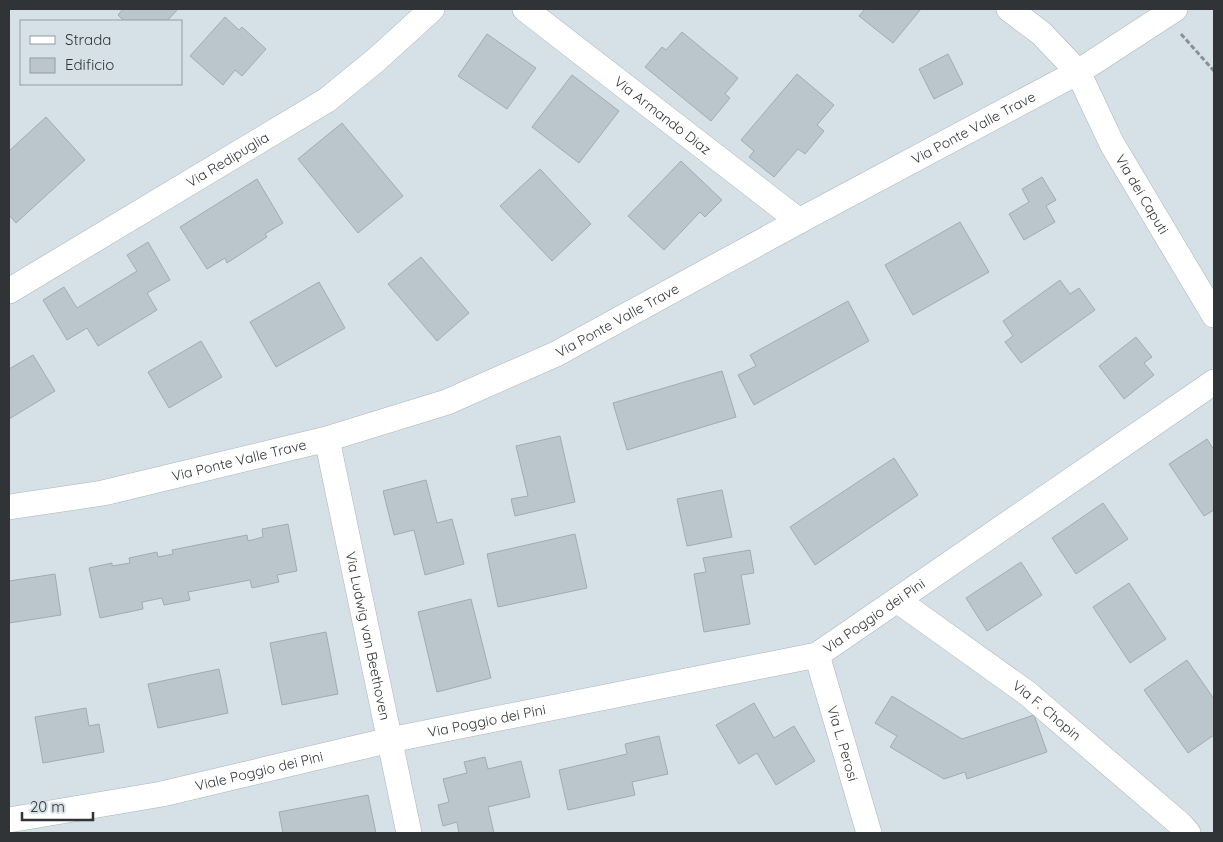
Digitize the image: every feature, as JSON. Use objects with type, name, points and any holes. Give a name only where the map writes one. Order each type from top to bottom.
[{"type":"street","name":"Via Redipuglia","points":[[9,291],[327,100],[376,60],[432,9]]},
{"type":"street","name":"Via Armando Diaz","points":[[525,9],[799,221]]},
{"type":"street","name":"Via dei Caputi","points":[[1009,9],[1041,33],[1078,72],[1112,144],[1214,315]]},
{"type":"street","name":"Via Ponte Valle Trave","points":[[9,507],[103,493],[327,439],[447,402],[556,354],[799,221],[1078,72],[1169,12]]},
{"type":"street","name":"Via Poggio dei Pini","points":[[390,740],[816,655],[1214,382]]},
{"type":"street","name":"Via Ludwig van Beethoven","points":[[327,439],[409,833]]},
{"type":"street","name":"Via F. Chopin","points":[[897,600],[1027,693],[1180,824],[1188,833]]},
{"type":"street","name":"Via L. Perosi","points":[[816,655],[869,833]]},
{"type":"street","name":"Viale Poggio dei Pini","points":[[9,820],[162,794],[390,740]]},
{"type":"path","points":[[1169,12],[1214,71]]},
{"type":"building","points":[[123,9],[178,9],[168,20],[123,20],[118,15]]},
{"type":"building","points":[[865,9],[921,9],[893,43],[859,16]]},
{"type":"building","points":[[225,17],[239,30],[242,27],[266,49],[242,76],[235,70],[223,85],[190,56]]},
{"type":"building","points":[[682,32],[738,78],[725,94],[730,98],[711,121],[645,67],[662,47],[666,50]]},
{"type":"building","points":[[487,34],[536,68],[507,109],[458,76]]},
{"type":"building","points":[[948,54],[963,84],[934,99],[919,69]]},
{"type":"building","points":[[797,74],[834,105],[817,125],[824,131],[805,154],[798,149],[774,177],[749,157],[754,151],[741,140]]},
{"type":"building","points":[[572,75],[619,111],[579,163],[532,127]]},
{"type":"building","points":[[46,117],[85,160],[16,223],[9,215],[9,151]]},
{"type":"building","points":[[342,123],[403,196],[358,233],[298,159]]},
{"type":"building","points":[[681,161],[722,200],[705,217],[700,212],[664,250],[628,216]]},
{"type":"building","points":[[540,169],[591,224],[552,261],[500,206]]},
{"type":"building","points":[[1042,177],[1056,200],[1046,206],[1055,222],[1024,240],[1009,214],[1029,202],[1022,189]]},
{"type":"building","points":[[257,179],[283,223],[265,234],[267,237],[227,263],[225,258],[207,269],[180,227]]},
{"type":"building","points":[[960,222],[989,272],[913,315],[885,265]]},
{"type":"building","points":[[148,242],[170,280],[147,293],[157,310],[98,346],[87,328],[67,340],[43,300],[64,287],[77,308],[137,271],[127,255]]},
{"type":"building","points":[[421,257],[469,313],[437,341],[388,284]]},
{"type":"building","points":[[1060,280],[1070,294],[1079,288],[1095,310],[1021,363],[1005,342],[1013,336],[1003,321]]},
{"type":"building","points":[[319,282],[345,328],[276,367],[250,322]]},
{"type":"building","points":[[848,301],[869,341],[754,405],[738,375],[756,366],[750,355]]},
{"type":"building","points":[[1136,337],[1152,357],[1144,363],[1154,375],[1124,399],[1099,366]]},
{"type":"building","points":[[201,341],[222,377],[169,408],[148,372]]},
{"type":"building","points":[[33,355],[55,391],[9,419],[9,369]]},
{"type":"building","points":[[722,371],[736,417],[627,450],[613,403]]},
{"type":"building","points":[[560,436],[575,502],[515,516],[511,499],[528,496],[516,446]]},
{"type":"building","points":[[1207,439],[1214,450],[1214,510],[1204,516],[1169,464]]},
{"type":"building","points":[[894,458],[918,495],[815,565],[790,527]]},
{"type":"building","points":[[426,480],[437,523],[452,519],[464,564],[425,575],[414,530],[394,535],[383,491]]},
{"type":"building","points":[[722,490],[732,537],[687,546],[677,499]]},
{"type":"building","points":[[1103,503],[1128,539],[1076,574],[1052,538]]},
{"type":"building","points":[[288,524],[297,571],[277,575],[279,582],[252,588],[250,580],[188,592],[190,600],[164,605],[162,598],[142,602],[143,609],[100,618],[89,568],[112,563],[112,566],[130,563],[129,558],[157,552],[158,557],[173,554],[172,550],[247,535],[248,541],[263,537],[262,529]]},
{"type":"building","points":[[575,534],[587,588],[498,607],[487,554]]},
{"type":"building","points":[[750,550],[754,573],[741,575],[750,624],[704,632],[694,574],[706,572],[703,558]]},
{"type":"building","points":[[1021,562],[1042,595],[987,631],[966,598]]},
{"type":"building","points":[[55,574],[61,615],[9,623],[9,581]]},
{"type":"building","points":[[1129,583],[1166,639],[1130,663],[1093,607]]},
{"type":"building","points":[[471,599],[491,678],[437,692],[418,612]]},
{"type":"building","points":[[326,632],[338,694],[282,705],[270,643]]},
{"type":"building","points":[[1187,660],[1214,699],[1214,735],[1188,753],[1144,690]]},
{"type":"building","points":[[219,669],[228,713],[158,728],[148,684]]},
{"type":"building","points":[[892,696],[962,739],[1034,715],[1047,752],[967,779],[965,772],[944,779],[890,747],[897,736],[875,723]]},
{"type":"building","points":[[754,703],[774,738],[794,726],[815,761],[776,785],[757,753],[739,764],[716,725]]},
{"type":"building","points":[[86,708],[89,726],[99,724],[104,752],[43,763],[35,717]]},
{"type":"building","points":[[659,736],[668,774],[632,782],[635,795],[568,810],[559,770],[627,754],[625,744]]},
{"type":"building","points":[[485,757],[488,769],[521,761],[530,797],[488,807],[494,833],[459,833],[457,822],[443,826],[438,805],[449,802],[443,779],[467,773],[464,762]]},
{"type":"building","points":[[368,795],[376,833],[283,833],[279,812]]}]
